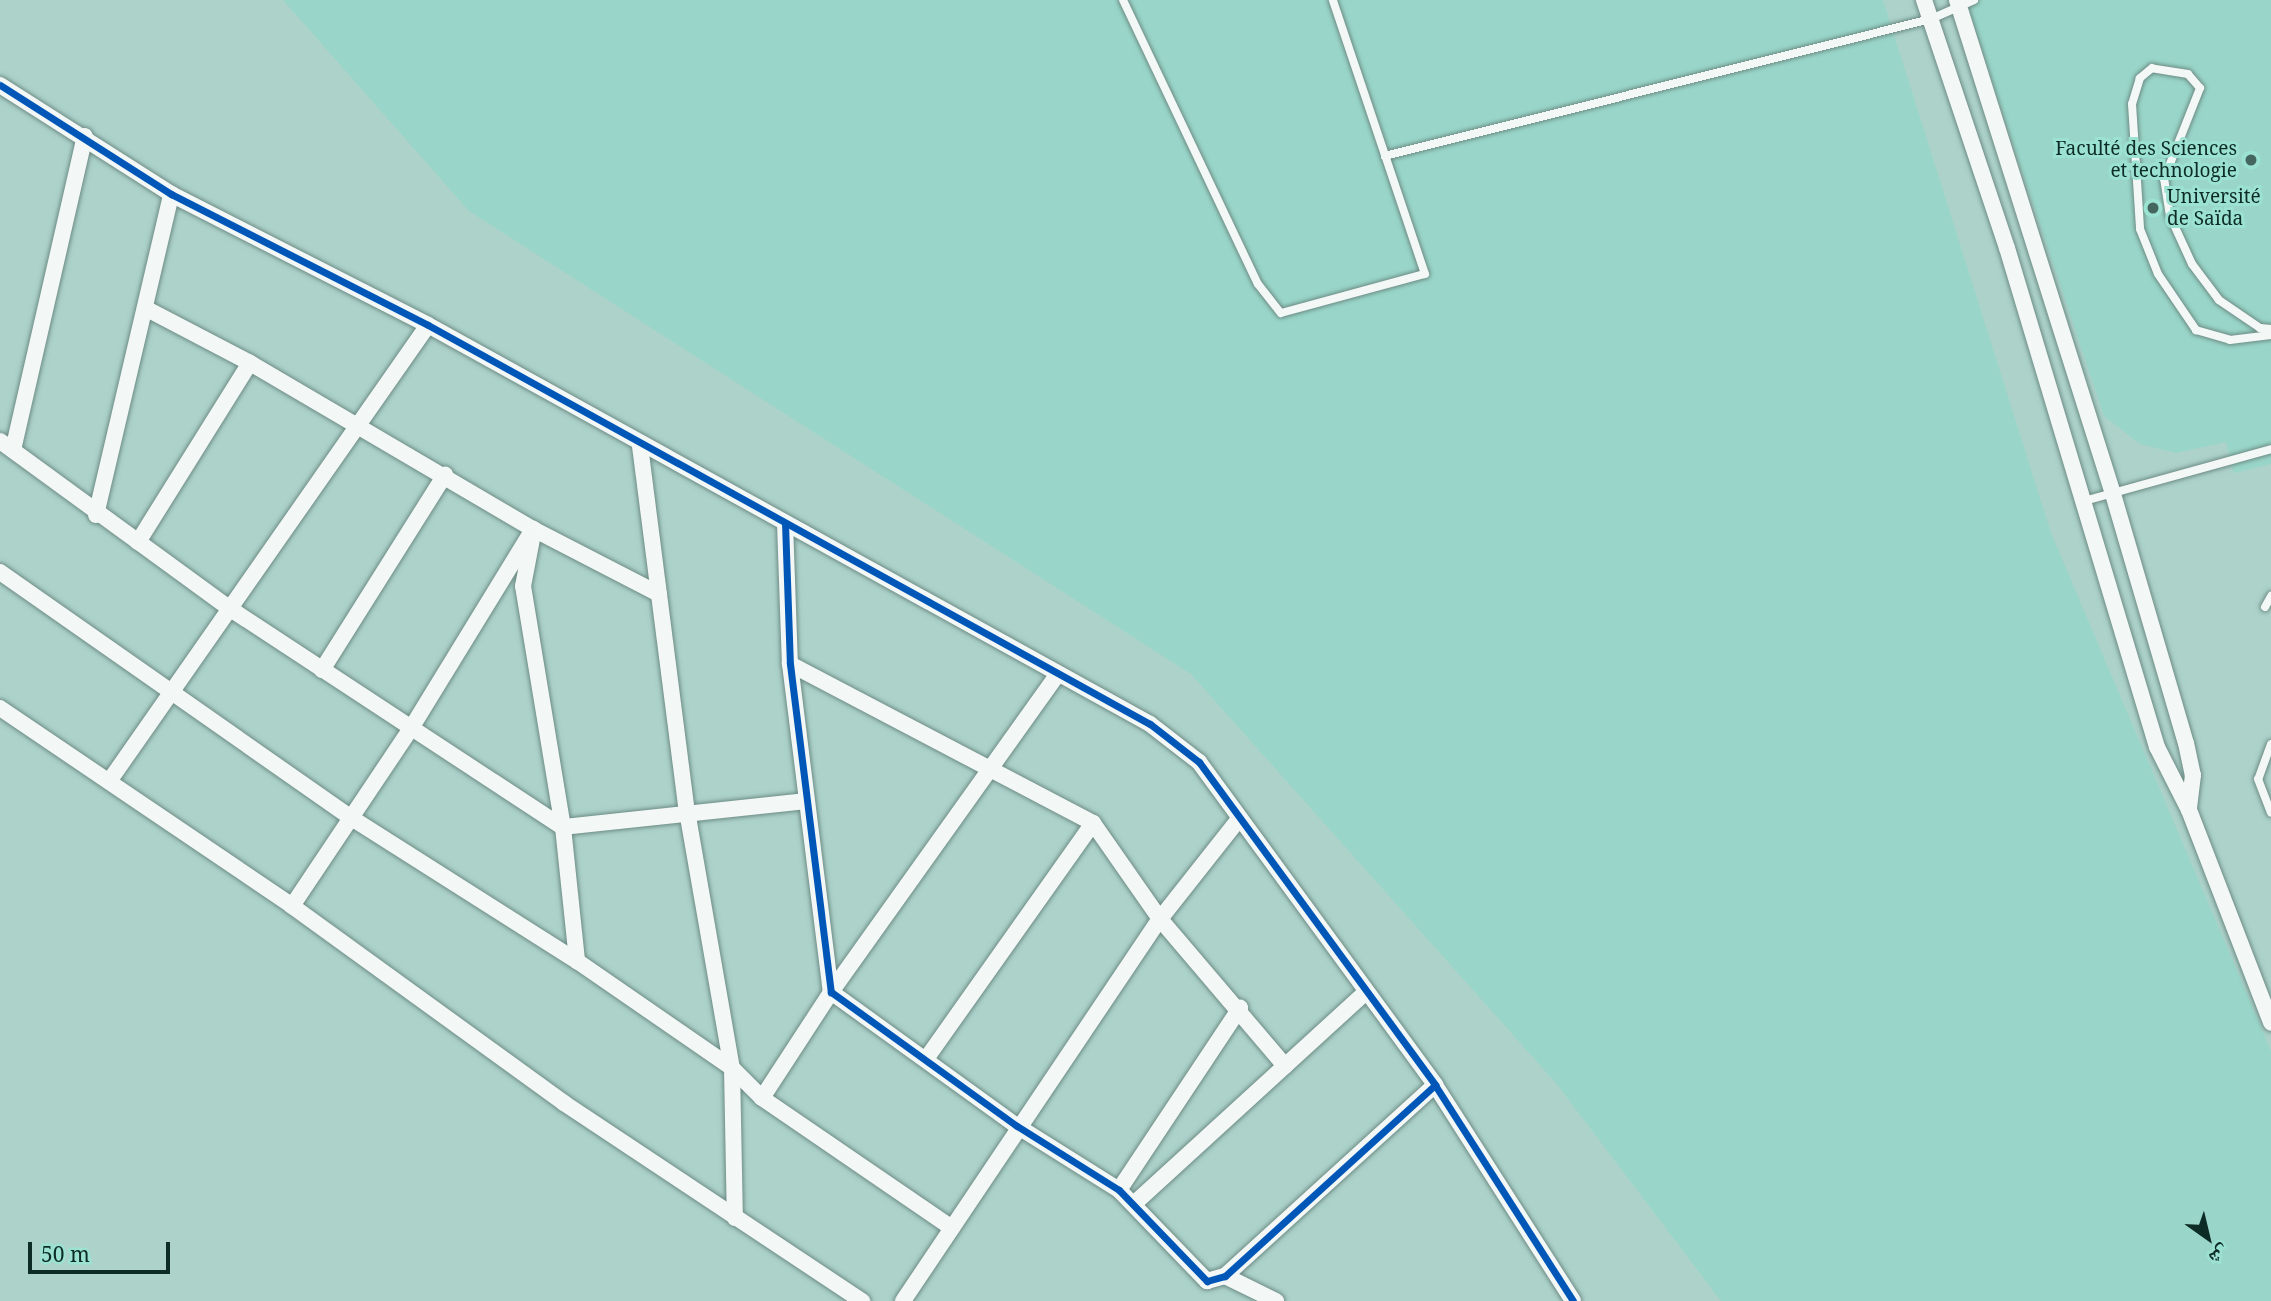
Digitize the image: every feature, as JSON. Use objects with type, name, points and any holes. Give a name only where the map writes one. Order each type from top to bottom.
[{"type":"street","points":[[1924,0],[2084,501],[2157,747],[2189,810],[2271,1023]]},
{"type":"street","points":[[1963,3],[2186,743],[2193,775],[2189,810]]},
{"type":"street","points":[[0,85],[85,136],[171,194],[428,325],[640,446],[1150,724],[1199,762],[1365,993],[1435,1085],[1573,1301]]},
{"type":"street","points":[[85,136],[7,446],[96,514],[229,608],[410,730],[563,827],[687,811],[806,801]]},
{"type":"street","points":[[96,514],[171,194]]},
{"type":"street","points":[[145,308],[250,363],[533,529],[659,594]]},
{"type":"street","points":[[110,780],[175,692],[229,608],[355,425],[428,325]]},
{"type":"street","points":[[138,542],[250,363]]},
{"type":"street","points":[[640,446],[687,811],[732,1068],[736,1219]]},
{"type":"street","points":[[322,670],[445,475]]},
{"type":"street","points":[[785,523],[790,664],[831,992],[1017,1126],[1136,1202],[1200,1277],[1214,1281],[1225,1276],[1435,1085]]},
{"type":"street","points":[[292,906],[410,730],[533,529]]},
{"type":"street","points":[[533,529],[523,586],[563,827],[577,961]]},
{"type":"street","points":[[0,572],[350,817],[577,961],[732,1068],[762,1098],[952,1228]]},
{"type":"street","points":[[790,664],[993,767],[1093,823],[1160,919],[1240,1008],[1285,1066]]},
{"type":"street","points":[[762,1098],[831,992],[1058,674]]},
{"type":"street","points":[[0,708],[110,780],[292,906],[564,1103],[862,1301]]},
{"type":"street","points":[[903,1301],[1017,1126],[1160,919],[1239,819]]},
{"type":"street","points":[[926,1059],[1093,823]]},
{"type":"street","points":[[1136,1202],[1365,993]]},
{"type":"street","points":[[1119,1190],[1240,1008]]},
{"type":"street","points":[[1225,1276],[1276,1301]]},
{"type":"lane","points":[[1123,0],[1258,284],[1281,313],[1425,274],[1333,0]]},
{"type":"lane","points":[[1385,156],[1931,19],[1963,3]]},
{"type":"lane","points":[[2152,68],[2188,74],[2200,88],[2164,179],[2169,216],[2192,264],[2219,300],[2260,328],[2271,332],[2230,340],[2196,330],[2158,274],[2140,229],[2132,104],[2140,78],[2152,68]]},
{"type":"lane","points":[[2084,501],[2271,449]]},
{"type":"lane","points":[[2265,607],[2271,596]]},
{"type":"lane","points":[[2271,744],[2258,779],[2271,813]]},
{"type":"shaded area","points":[[283,0],[1883,0],[2051,533],[2271,1051],[2271,1301],[1721,1301],[1556,1083],[1191,674],[469,211]]},
{"type":"shaded area","name":"Université de Saïda","points":[[1965,0],[2271,0],[2271,464],[2234,473],[2226,442],[2176,453],[2140,444],[2104,416]]},
{"type":"cycle path","points":[[0,85],[171,194],[428,325],[1150,724],[1199,762],[1435,1085],[1573,1301]]},
{"type":"cycle path","points":[[785,523],[790,664],[831,992],[1017,1126],[1119,1190],[1207,1281],[1225,1276],[1435,1085]]},
{"type":"place","name":"Faculté des Sciences et technologie","points":[[2251,160]]},
{"type":"place","name":"Université de Saïda","points":[[2153,208]]}]
